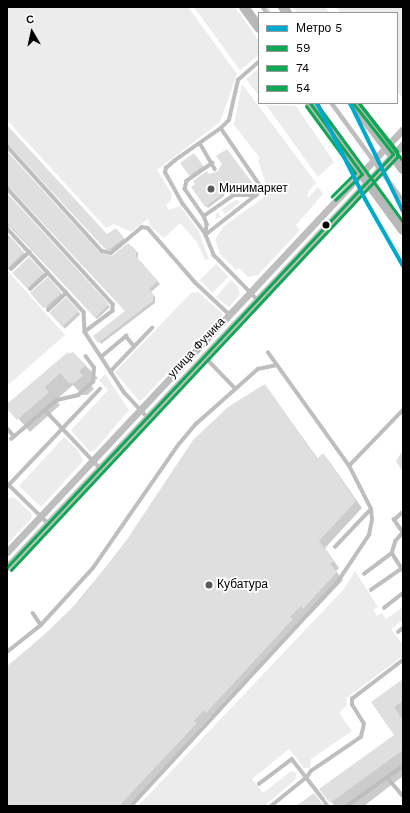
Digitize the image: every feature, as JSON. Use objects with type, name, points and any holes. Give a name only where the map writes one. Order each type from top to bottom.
[{"type":"main road","points":[[244,7],[258,27]]},
{"type":"main road","points":[[311,104],[403,230]]},
{"type":"main road","points":[[354,104],[403,169]]},
{"type":"street","name":"улица Фучика","points":[[7,552],[250,292],[365,178],[380,168],[403,129]]},
{"type":"street","name":"улица Фучика","points":[[7,567],[257,299],[365,178],[374,160],[403,144]]},
{"type":"lane","points":[[257,299],[214,255],[206,235],[183,205],[165,173],[166,168],[174,161],[221,128],[229,120],[238,80],[258,63]]},
{"type":"lane","points":[[333,104],[403,200]]},
{"type":"lane","points":[[206,235],[257,195],[262,188],[221,128]]},
{"type":"lane","points":[[200,143],[213,163],[215,169]]},
{"type":"lane","points":[[7,146],[102,251],[111,253],[142,227],[148,228],[195,282],[229,314]]},
{"type":"lane","points":[[206,235],[207,224],[204,216],[185,189],[184,184],[213,163]]},
{"type":"lane","points":[[228,187],[234,195]]},
{"type":"lane","points":[[7,188],[113,304],[113,311],[85,332]]},
{"type":"lane","points":[[204,216],[234,195],[257,195]]},
{"type":"lane","points":[[8,231],[84,312],[85,332],[110,372],[139,410],[147,417]]},
{"type":"lane","points":[[11,269],[29,252]]},
{"type":"lane","points":[[30,289],[48,273]]},
{"type":"lane","points":[[48,310],[66,293]]},
{"type":"lane","points":[[110,372],[152,328]]},
{"type":"lane","points":[[101,357],[126,336],[134,346]]},
{"type":"lane","points":[[131,806],[337,583],[369,536],[372,519],[371,509],[349,466],[268,353]]},
{"type":"lane","points":[[204,356],[235,388]]},
{"type":"lane","points":[[7,428],[12,437],[56,400],[78,395],[93,382],[94,368],[86,357]]},
{"type":"lane","points":[[7,652],[41,625],[93,568],[179,444],[210,409],[258,369],[277,365]]},
{"type":"lane","points":[[48,523],[8,485],[100,389]]},
{"type":"lane","points":[[45,410],[100,468]]},
{"type":"lane","points":[[349,466],[403,410]]},
{"type":"lane","points":[[335,547],[371,509]]},
{"type":"lane","points":[[364,574],[392,553],[403,533],[394,520],[403,512]]},
{"type":"lane","points":[[371,590],[402,569],[392,553]]},
{"type":"lane","points":[[384,608],[403,593]]},
{"type":"lane","points":[[33,613],[41,625]]},
{"type":"lane","points":[[398,632],[403,628]]},
{"type":"lane","points":[[271,806],[307,777],[311,771],[361,737],[364,724],[352,704],[352,700],[403,660]]},
{"type":"lane","points":[[259,784],[292,759],[328,806]]},
{"type":"lane","points":[[347,806],[403,766]]},
{"type":"lane","points":[[388,778],[403,796]]},
{"type":"shaded area","points":[[7,7],[188,7],[237,74],[220,122],[157,170],[172,194],[171,200],[166,205],[169,210],[180,206],[198,230],[209,259],[205,260],[197,242],[180,223],[164,238],[151,227],[148,219],[131,232],[114,224],[106,228],[7,120]]},
{"type":"shaded area","points":[[194,7],[235,7],[258,40],[258,56],[240,70]]},
{"type":"shaded area","points":[[292,7],[325,7],[329,12],[296,12]]},
{"type":"shaded area","points":[[336,7],[403,7],[403,99],[398,92],[398,12],[340,12]]},
{"type":"shaded area","points":[[258,69],[258,95],[246,79]]},
{"type":"shaded area","points":[[242,84],[316,183],[308,192],[308,198],[318,187],[323,194],[296,225],[300,230],[258,275],[248,277],[239,268],[236,270],[220,254],[215,239],[223,227],[264,197],[268,190],[258,160],[260,158],[234,125]]},
{"type":"shaded area","points":[[266,105],[296,106],[334,162],[318,177]]},
{"type":"shaded area","points":[[235,200],[238,200],[239,203],[225,214],[222,210],[218,213],[221,217],[215,219],[216,214]]},
{"type":"shaded area","points":[[378,220],[403,254],[403,262],[376,223]]},
{"type":"shaded area","points":[[216,264],[229,277],[212,293],[200,280]]},
{"type":"shaded area","points":[[7,270],[65,335],[7,386]]},
{"type":"shaded area","points":[[231,280],[238,287],[240,294],[229,307],[216,297]]},
{"type":"shaded area","points":[[198,292],[223,314],[140,402],[115,372],[191,293]]},
{"type":"shaded area","points":[[105,374],[129,410],[95,450],[90,452],[71,430],[108,390],[99,380]]},
{"type":"shaded area","points":[[64,437],[78,450],[83,461],[41,507],[19,486]]},
{"type":"shaded area","points":[[11,497],[15,498],[31,513],[32,518],[7,544],[7,500]]},
{"type":"shaded area","points":[[355,571],[378,607],[373,610],[377,616],[382,613],[386,619],[403,607],[403,620],[391,629],[403,645],[403,656],[346,698],[347,705],[339,713],[352,731],[311,759],[310,768],[304,768],[289,749],[252,779],[263,793],[291,771],[297,773],[295,780],[264,806],[138,806],[344,589]]},
{"type":"building","points":[[7,125],[107,234],[116,228],[124,238],[110,249],[104,248],[7,143]]},
{"type":"building","points":[[227,149],[251,181],[240,189],[235,182],[226,184],[222,192],[223,194],[205,207],[191,187],[195,184],[193,181],[207,171],[209,174],[217,172],[222,164],[216,156]]},
{"type":"building","points":[[7,151],[100,253],[112,256],[128,243],[136,250],[136,256],[158,281],[149,289],[153,294],[153,301],[98,343],[93,336],[125,311],[7,185]]},
{"type":"building","points":[[194,153],[203,166],[189,176],[180,163]]},
{"type":"building","points":[[7,193],[109,304],[95,318],[7,222]]},
{"type":"building","points":[[11,237],[24,252],[8,268],[7,240]]},
{"type":"building","points":[[29,257],[44,273],[27,289],[12,273]]},
{"type":"building","points":[[48,277],[62,293],[44,309],[30,293]]},
{"type":"building","points":[[66,297],[79,311],[62,327],[49,313]]},
{"type":"building","points":[[68,352],[69,354],[73,352],[86,365],[79,371],[83,376],[74,383],[69,383],[60,373],[45,387],[49,392],[17,420],[7,409],[7,404]]},
{"type":"building","name":"Кубатура","points":[[265,384],[317,459],[323,453],[356,501],[319,541],[334,561],[330,564],[337,572],[303,609],[301,606],[290,617],[293,619],[206,713],[204,710],[194,721],[197,723],[119,806],[7,806],[7,666],[42,637],[82,598],[128,538],[193,440],[228,407]]},
{"type":"building","points":[[403,450],[403,472],[396,461]]},
{"type":"building","points":[[403,679],[403,701],[394,707],[403,720],[403,750],[330,803],[319,789],[394,735],[371,702]]},
{"type":"building","points":[[314,793],[324,806],[296,806]]},
{"type":"tram line","points":[[266,7],[269,12]]},
{"type":"tram line","points":[[330,104],[403,204]]},
{"type":"metro line","name":"5","points":[[318,104],[365,199],[403,266]]},
{"type":"metro line","name":"5","points":[[350,104],[403,211]]},
{"type":"transit line","name":"59","points":[[311,104],[362,174],[335,200]]},
{"type":"transit line","name":"54","points":[[317,104],[403,222]]},
{"type":"transit line","name":"59","points":[[7,567],[393,154],[354,104]]},
{"type":"transit line","name":"74","points":[[11,570],[397,157],[397,151],[360,104]]},
{"type":"transit line","name":"54","points":[[360,104],[403,161]]},
{"type":"transit line","name":"74","points":[[306,106],[355,173],[332,196]]},
{"type":"place","name":"Минимаркет","points":[[211,189]]},
{"type":"place","name":"Кубатура","points":[[209,585]]}]
